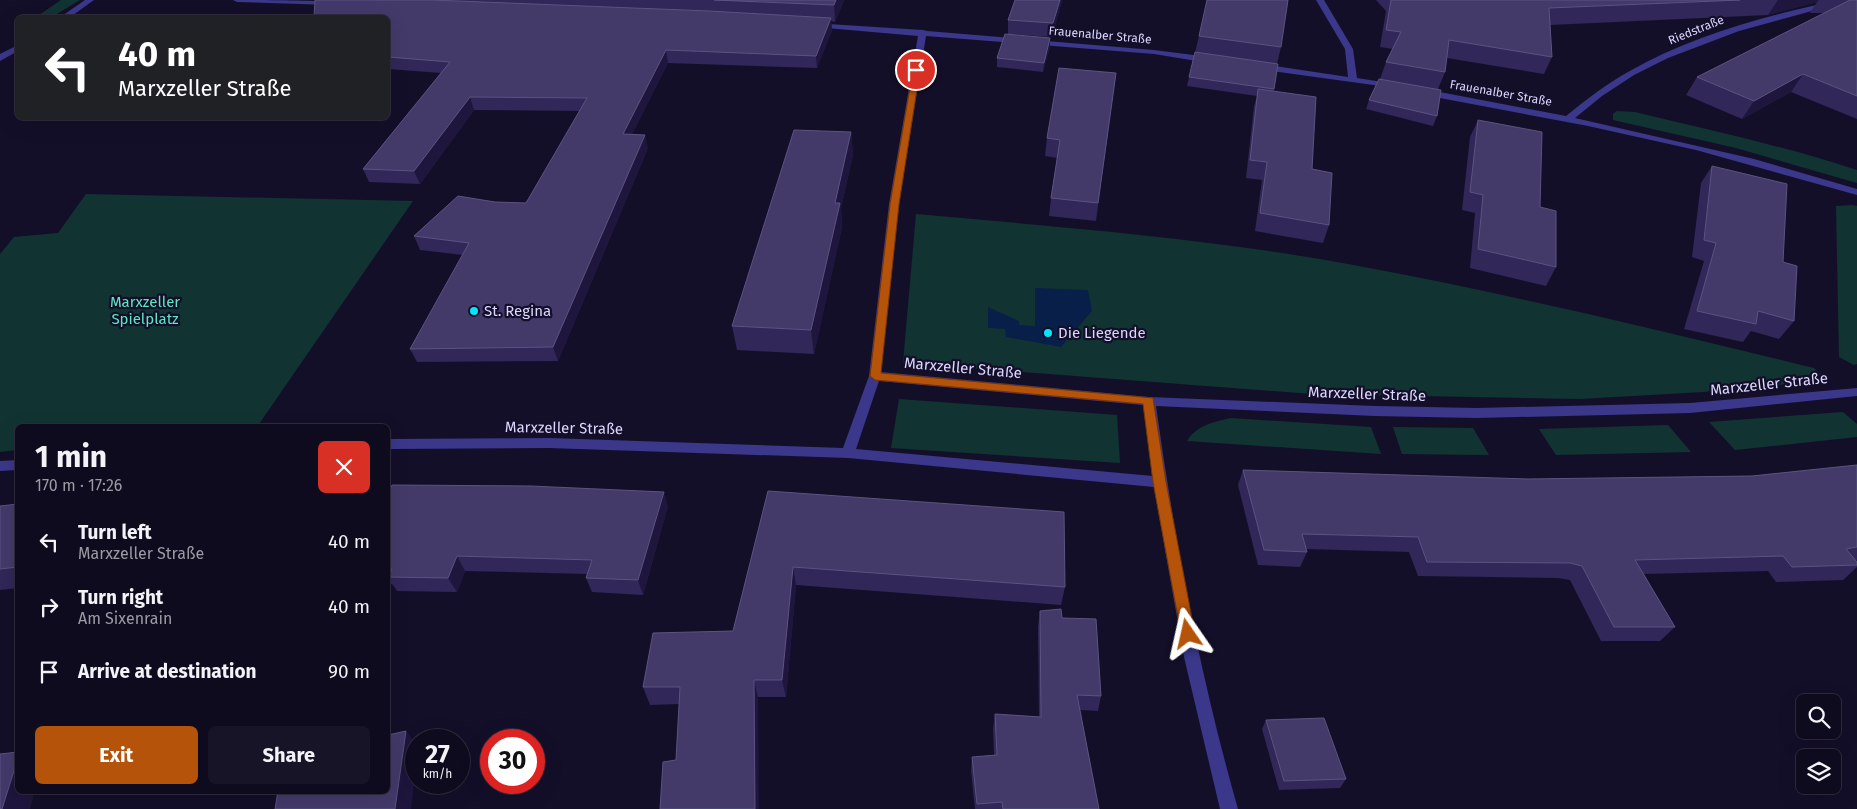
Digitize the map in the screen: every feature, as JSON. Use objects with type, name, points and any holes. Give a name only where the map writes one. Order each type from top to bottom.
[{"type":"street","points":[[68,15],[90,0]]},
{"type":"street","points":[[237,0],[344,4]]},
{"type":"street","points":[[1320,0],[1349,49],[1353,79]]},
{"type":"street","name":"Riedstraße","points":[[1568,118],[1589,100],[1620,80],[1692,44],[1748,24],[1848,0]]},
{"type":"street","name":"Frauenalber Straße","points":[[801,24],[923,32],[1154,52],[1220,61]]},
{"type":"street","points":[[848,453],[875,376],[894,204],[923,32]]},
{"type":"street","points":[[0,58],[15,49]]},
{"type":"street","points":[[1248,65],[1353,79],[1402,88]]},
{"type":"street","name":"Frauenalber Straße","points":[[1412,90],[1568,118],[1763,163],[1857,192]]},
{"type":"street","name":"Marxzeller Straße","points":[[875,376],[1148,401],[1375,411],[1520,413],[1690,408],[1857,392]]},
{"type":"street","points":[[1148,401],[1160,482],[1191,653],[1229,809]]},
{"type":"street","name":"Marxzeller Straße","points":[[390,444],[548,443],[848,453],[1160,482]]},
{"type":"street","points":[[0,466],[15,465]]},
{"type":"green space","points":[[61,0],[80,0],[55,15],[39,15]]},
{"type":"green space","points":[[1617,111],[1635,112],[1830,161],[1857,170],[1857,183],[1736,148],[1613,120],[1613,114]]},
{"type":"green space","name":"Marxzeller Spielplatz","points":[[86,194],[413,201],[259,424],[15,424],[15,450],[0,452],[0,254],[14,237],[58,233]]},
{"type":"green space","points":[[1836,206],[1857,206],[1857,364],[1854,365],[1839,357]]},
{"type":"green space","points":[[916,214],[1186,240],[1348,264],[1465,287],[1640,326],[1814,368],[1822,375],[1819,381],[1703,392],[1580,399],[1313,394],[903,363]]},
{"type":"green space","points":[[899,399],[1117,415],[1120,463],[891,448]]},
{"type":"green space","points":[[1843,412],[1857,424],[1857,437],[1735,450],[1709,422]]},
{"type":"green space","points":[[1231,418],[1371,427],[1381,454],[1187,441],[1201,428]]},
{"type":"green space","points":[[1668,425],[1691,452],[1556,455],[1539,429]]},
{"type":"green space","points":[[1393,427],[1473,428],[1489,455],[1402,454]]},
{"type":"water","points":[[1035,288],[1088,290],[1092,311],[1061,347],[1006,337],[1005,329],[988,328],[988,307],[1019,321],[1019,325],[1035,326]]},
{"type":"building","points":[[315,0],[432,0],[831,18],[816,56],[666,50],[623,134],[645,135],[553,347],[410,349],[469,243],[414,236],[458,196],[495,202],[526,203],[587,98],[470,97],[414,171],[363,169],[450,62],[390,57],[390,15],[314,15]]},
{"type":"building","points":[[714,0],[836,0],[834,5]]},
{"type":"building","points":[[1015,0],[1060,0],[1053,23],[1008,20]]},
{"type":"building","points":[[1207,0],[1288,0],[1281,47],[1199,36]]},
{"type":"building","points":[[1391,0],[1740,0],[1549,8],[1552,57],[1449,40],[1445,72],[1386,62],[1401,32],[1386,30]]},
{"type":"building","points":[[1850,0],[1857,0],[1857,96],[1803,74],[1754,101],[1697,77]]},
{"type":"building","points":[[1005,34],[1050,38],[1044,63],[997,58]]},
{"type":"building","points":[[1195,52],[1278,64],[1274,89],[1189,77]]},
{"type":"building","points":[[1059,68],[1116,73],[1098,203],[1051,198],[1060,140],[1047,138]]},
{"type":"building","points":[[1379,79],[1441,90],[1437,116],[1369,100]]},
{"type":"building","points":[[1258,89],[1316,97],[1312,169],[1332,173],[1329,225],[1260,213],[1267,162],[1250,160]]},
{"type":"building","points":[[1478,120],[1542,132],[1540,207],[1556,211],[1556,267],[1478,249],[1483,195],[1470,192]]},
{"type":"building","points":[[794,130],[851,132],[835,203],[840,203],[811,330],[732,326]]},
{"type":"building","points":[[1712,166],[1787,184],[1783,262],[1797,266],[1794,321],[1758,311],[1756,324],[1697,311],[1716,243],[1704,240]]},
{"type":"building","points":[[1857,465],[1857,547],[1846,549],[1857,562],[1857,565],[1792,567],[1783,556],[1635,560],[1675,627],[1614,627],[1582,566],[1570,563],[1427,562],[1418,537],[1302,534],[1307,552],[1264,550],[1243,470],[1528,479],[1752,476]]},
{"type":"building","points":[[392,485],[531,486],[664,492],[638,580],[586,578],[592,560],[457,556],[448,578],[390,577],[392,569],[390,569],[390,490]]},
{"type":"building","points":[[768,491],[1064,512],[1065,587],[793,567],[782,680],[754,680],[755,809],[660,809],[663,762],[676,760],[680,687],[643,687],[653,633],[733,631]]},
{"type":"building","points":[[15,504],[15,567],[0,569],[0,506]]},
{"type":"building","points":[[1061,609],[1062,618],[1096,619],[1101,696],[1077,695],[1099,809],[1003,809],[1002,802],[977,804],[972,757],[997,755],[995,714],[1041,717],[1040,611]]},
{"type":"building","points":[[1324,718],[1346,779],[1284,781],[1266,720]]},
{"type":"building","points":[[405,731],[395,809],[275,809],[278,794],[390,794],[390,735]]},
{"type":"building","points":[[15,752],[15,768],[2,809],[0,809],[0,754]]},
{"type":"place","name":"St. Regina","points":[[474,311]]},
{"type":"place","name":"Die Liegende","points":[[1048,333]]},
{"type":"route","points":[[916,70],[894,204],[875,376],[1148,401],[1160,482],[1188,634]]}]
